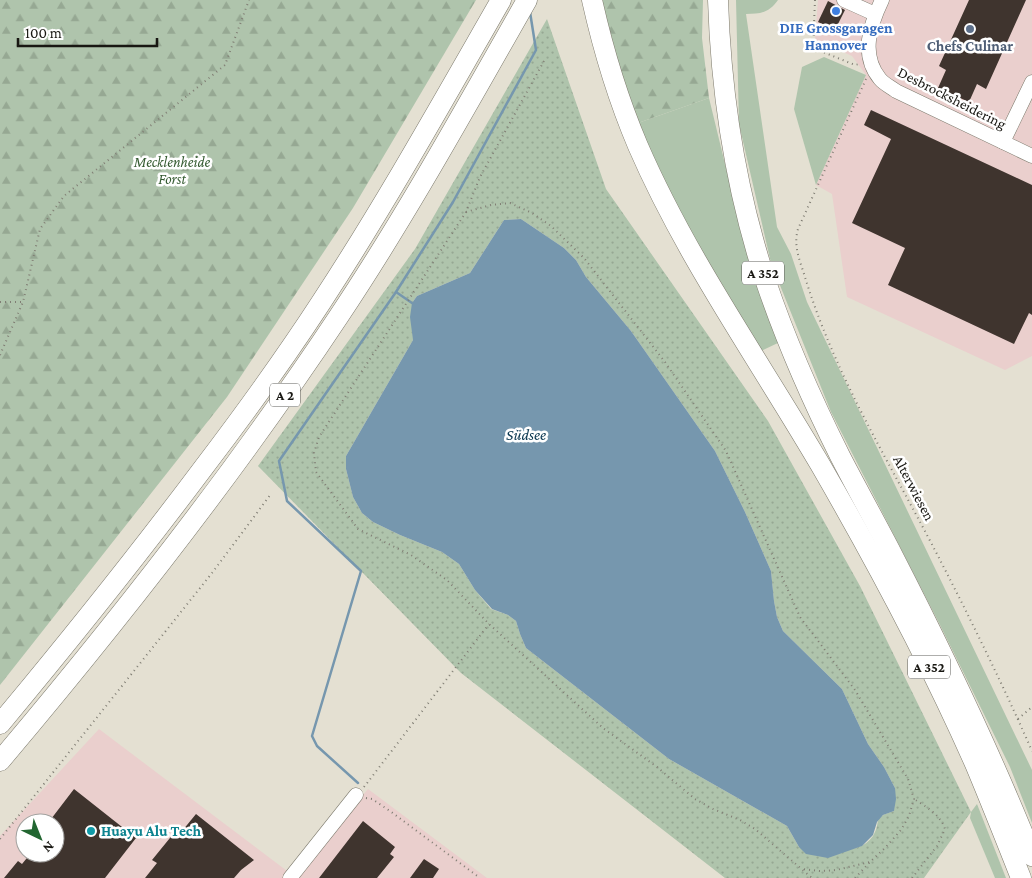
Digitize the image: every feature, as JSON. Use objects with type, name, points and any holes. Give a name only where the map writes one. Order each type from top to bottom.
[{"type":"highway","name":"A 2","points":[[0,724],[153,535],[243,415],[321,303],[393,189],[501,0]]},
{"type":"highway","name":"A 2","points":[[0,761],[172,548],[264,425],[323,339],[413,199],[527,0]]},
{"type":"highway","name":"A 352","points":[[592,0],[599,32],[614,82],[638,144],[670,212],[712,289],[819,464],[875,561],[929,667],[974,764],[1021,878]]},
{"type":"highway","name":"A 352","points":[[718,0],[728,115],[737,170],[757,255],[786,338],[840,455],[945,658],[990,755],[1032,856]]},
{"type":"street","points":[[844,0],[875,14]]},
{"type":"street","points":[[874,67],[868,52],[868,36],[882,0]]},
{"type":"street","name":"Desbrocksheidering","points":[[874,67],[880,79],[896,91],[1032,156]]},
{"type":"street","points":[[1003,142],[1032,82]]},
{"type":"street","points":[[290,878],[356,795]]},
{"type":"path","points":[[0,355],[23,302],[40,229],[64,196],[225,65],[249,0]]},
{"type":"path","points":[[815,0],[813,48],[855,65],[874,67]]},
{"type":"path","points":[[544,61],[480,177],[466,212],[319,437],[314,454],[316,472],[358,529],[411,555],[447,580],[489,624],[603,728],[657,767],[695,799],[755,829],[812,878]]},
{"type":"path","name":"Alterwiesen","points":[[874,67],[866,79],[798,229],[796,248],[812,302],[834,354],[886,460],[938,556],[1032,751]]},
{"type":"path","points":[[466,212],[491,205],[510,203],[532,213],[551,226],[584,258],[665,362],[726,451],[800,617],[854,690],[908,779],[914,799],[909,816],[886,848],[855,878]]},
{"type":"path","points":[[0,302],[23,302]]},
{"type":"path","points":[[0,839],[200,588],[271,494]]},
{"type":"path","points":[[480,878],[390,811],[372,799],[356,795],[489,624]]},
{"type":"path","points":[[1018,719],[1032,707]]},
{"type":"path","points":[[912,878],[937,846],[945,829],[944,824],[929,808],[914,799]]},
{"type":"path","points":[[802,869],[836,870],[870,862]]},
{"type":"shaded area","points":[[818,0],[1032,0],[1032,356],[1005,370],[847,297],[832,194],[816,185],[866,75],[852,56],[815,40]]},
{"type":"shaded area","points":[[99,729],[295,877],[368,789],[487,878],[0,878],[0,836],[15,820],[15,863],[65,863],[65,813],[21,813]]},
{"type":"green space","name":"Mecklenheide Forst","points":[[0,0],[476,0],[353,208],[227,397],[0,685]]},
{"type":"green space","points":[[601,0],[703,0],[702,38],[709,98],[638,123],[607,30]]},
{"type":"green space","points":[[736,0],[778,0],[771,8],[764,12],[746,14],[777,227],[791,254],[807,302],[1032,770],[1032,823],[1010,767],[831,412],[771,263],[739,124]]},
{"type":"green space","points":[[547,19],[606,189],[768,421],[860,586],[971,812],[924,878],[725,878],[461,673],[258,466],[415,249]],"holes":[[[521,219],[564,248],[576,260],[586,277],[631,331],[715,451],[771,571],[777,617],[783,631],[842,689],[868,744],[884,767],[895,788],[894,811],[882,816],[878,820],[873,836],[866,843],[858,847],[839,850],[799,847],[787,826],[669,759],[526,648],[516,621],[508,615],[491,609],[475,590],[459,564],[442,552],[373,522],[362,513],[353,497],[346,469],[346,456],[413,340],[412,303],[417,296],[470,273],[504,220]]]},
{"type":"green space","points":[[824,57],[866,75],[816,185],[794,109],[802,67]]},
{"type":"green space","points":[[709,98],[734,201],[780,342],[759,352],[676,207],[638,123]]},
{"type":"green space","points":[[977,804],[1006,878],[995,878],[970,818],[971,812]]},
{"type":"water","name":"Südsee","points":[[521,219],[564,248],[576,260],[586,277],[631,331],[715,451],[771,571],[777,617],[783,631],[842,689],[868,744],[884,767],[895,788],[894,811],[883,815],[877,822],[873,835],[862,846],[828,858],[806,854],[799,847],[787,826],[669,759],[526,648],[516,621],[508,615],[492,609],[475,590],[459,564],[442,552],[373,522],[362,513],[353,497],[346,469],[346,456],[413,340],[410,317],[412,303],[417,296],[470,273],[504,220]]},
{"type":"building","points":[[969,0],[1026,0],[986,89],[977,84],[969,102],[938,88],[946,70],[939,66]]},
{"type":"building","points":[[828,1],[845,10],[835,30],[818,22]]},
{"type":"building","points":[[871,110],[1032,185],[1032,315],[1029,313],[1014,344],[888,285],[905,248],[852,223],[891,139],[864,125]]},
{"type":"building","name":"Huayu Alu Tech","points":[[74,789],[136,838],[105,878],[4,878],[16,863],[65,863],[65,813],[56,813]]},
{"type":"building","points":[[196,814],[254,860],[234,878],[145,878],[157,863],[152,860],[174,833],[178,836]]},
{"type":"building","points":[[363,821],[395,847],[390,854],[394,857],[377,878],[319,878]]},
{"type":"building","points":[[424,859],[439,869],[433,878],[410,878]]},
{"type":"waterway","points":[[412,303],[396,292],[453,202],[536,50],[530,12]]},
{"type":"waterway","points":[[358,783],[317,746],[312,736],[361,571],[287,501],[279,461],[396,292]]},
{"type":"place","name":"DIE Grossgaragen Hannover","points":[[836,11]]},
{"type":"place","name":"Chefs Culinar","points":[[970,29]]},
{"type":"place","name":"Huayu Alu Tech","points":[[91,831]]}]
